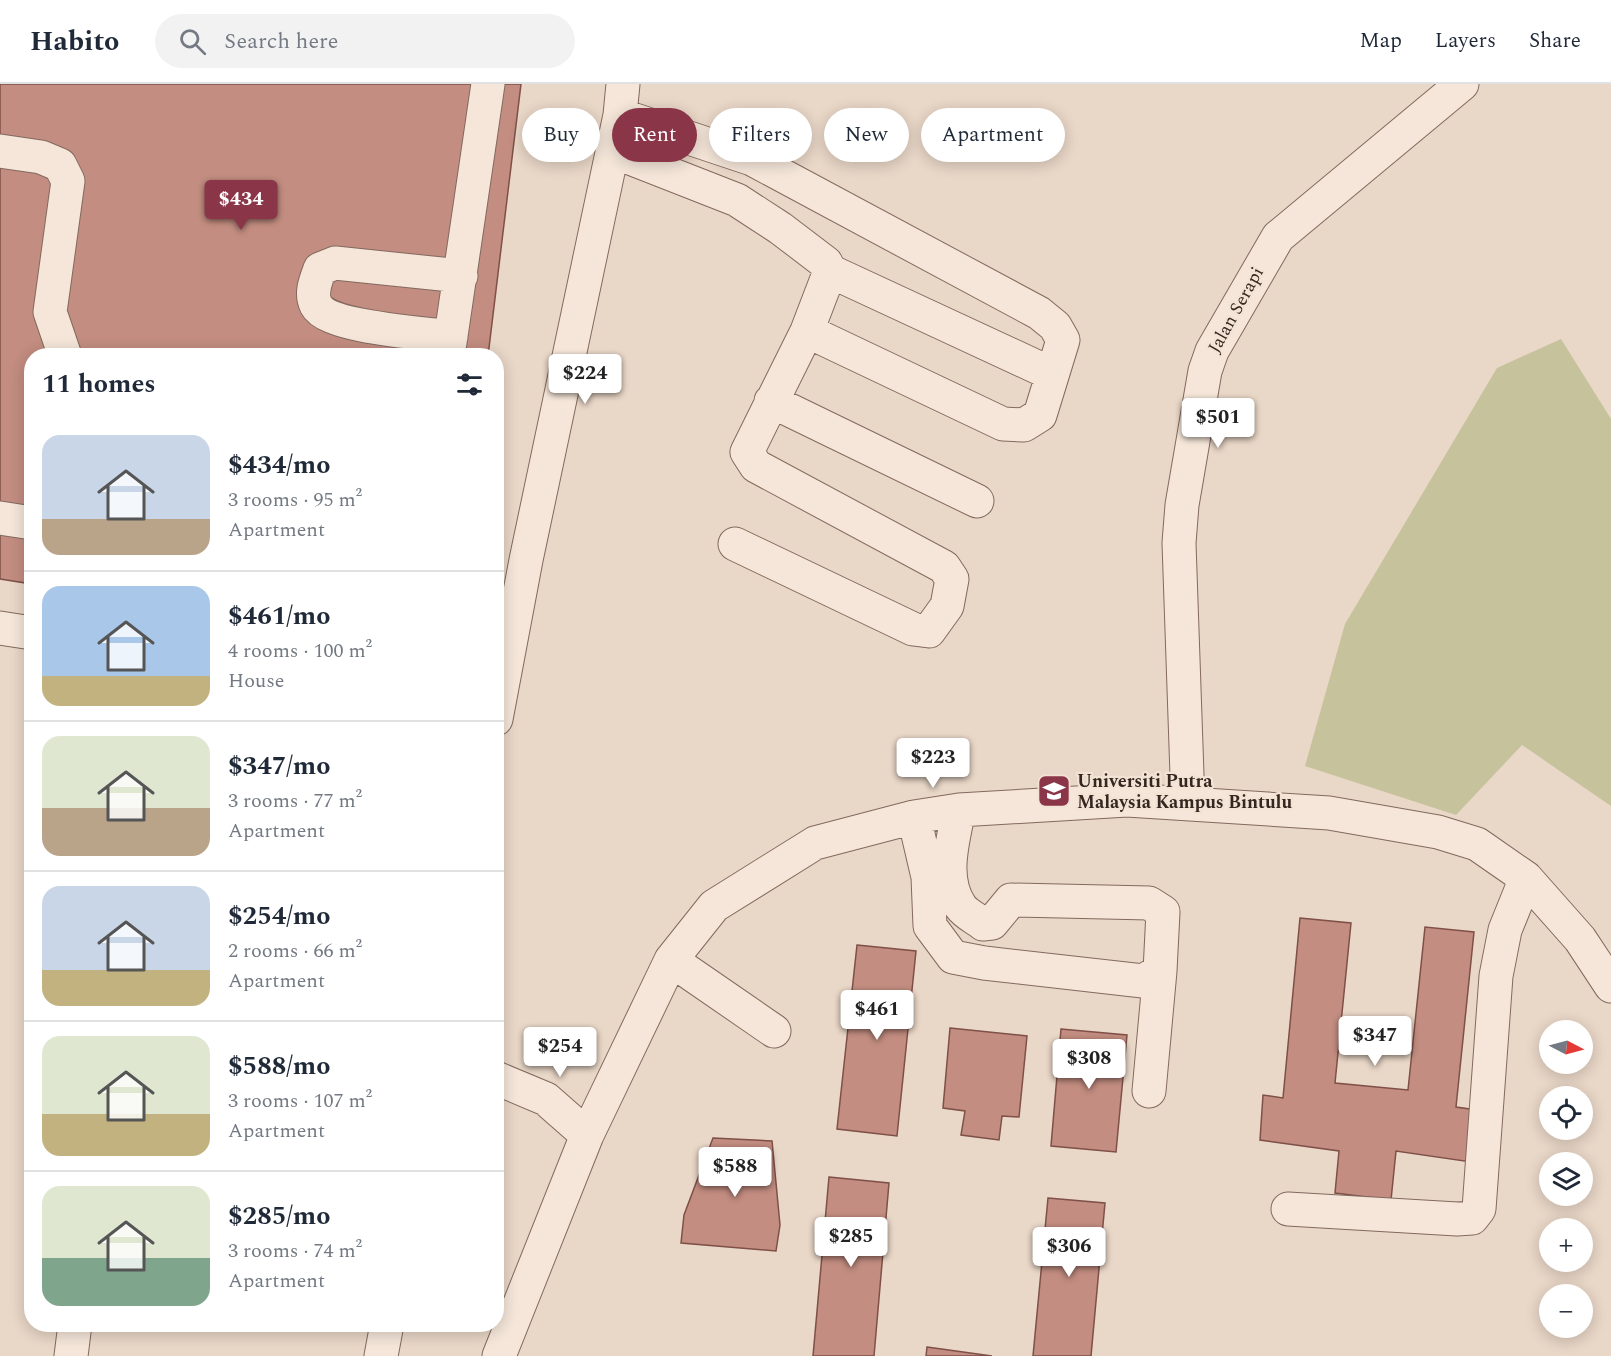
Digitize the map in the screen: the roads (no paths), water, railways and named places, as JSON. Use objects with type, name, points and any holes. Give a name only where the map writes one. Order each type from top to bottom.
[{"type":"street","points":[[461,276],[335,263],[321,269],[313,288],[316,305],[329,316],[346,323],[450,346],[461,276],[488,84]]},
{"type":"street","name":"Jalan Serapi","points":[[1188,804],[1179,543],[1182,505],[1205,371],[1212,351],[1278,237],[1462,84]]},
{"type":"street","points":[[622,100],[752,159],[1039,313],[1055,326],[1063,339],[1040,415],[1024,425],[1004,424],[807,331]]},
{"type":"street","points":[[0,151],[41,157],[60,165],[68,181],[50,312],[62,348]]},
{"type":"street","points":[[504,677],[526,560],[612,152]]},
{"type":"street","points":[[638,162],[737,200],[780,228],[826,263],[830,271],[1053,374]]},
{"type":"street","points":[[735,544],[913,628],[929,631],[947,606],[952,579],[944,567],[756,466],[747,452],[807,331],[830,271]]},
{"type":"street","points":[[771,401],[977,501]]},
{"type":"street","points":[[0,518],[24,522]]},
{"type":"street","points":[[0,628],[24,632]]},
{"type":"street","points":[[499,1356],[587,1136],[671,960],[714,906],[814,843],[915,817],[959,810],[1127,801],[1329,813],[1438,832],[1477,844],[1526,878],[1580,939],[1611,986]]},
{"type":"street","points":[[959,810],[950,855],[951,886],[961,908],[983,924],[992,923]]},
{"type":"street","points":[[915,817],[928,877],[930,926],[953,957],[984,963],[1143,981],[1160,971]]},
{"type":"street","points":[[1288,1209],[1457,1219],[1472,1218],[1479,1209],[1496,976],[1505,930],[1526,878]]},
{"type":"street","points":[[984,963],[992,923],[1011,900],[1149,903],[1163,912],[1149,1091]]},
{"type":"street","points":[[671,960],[774,1030]]},
{"type":"street","points":[[504,1081],[546,1099],[587,1136]]},
{"type":"street","points":[[71,1356],[74,1332]]},
{"type":"street","points":[[381,1356],[386,1332]]},
{"type":"place","name":"Universiti Putra Malaysia Kampus Bintulu","points":[[1054,791]]}]
